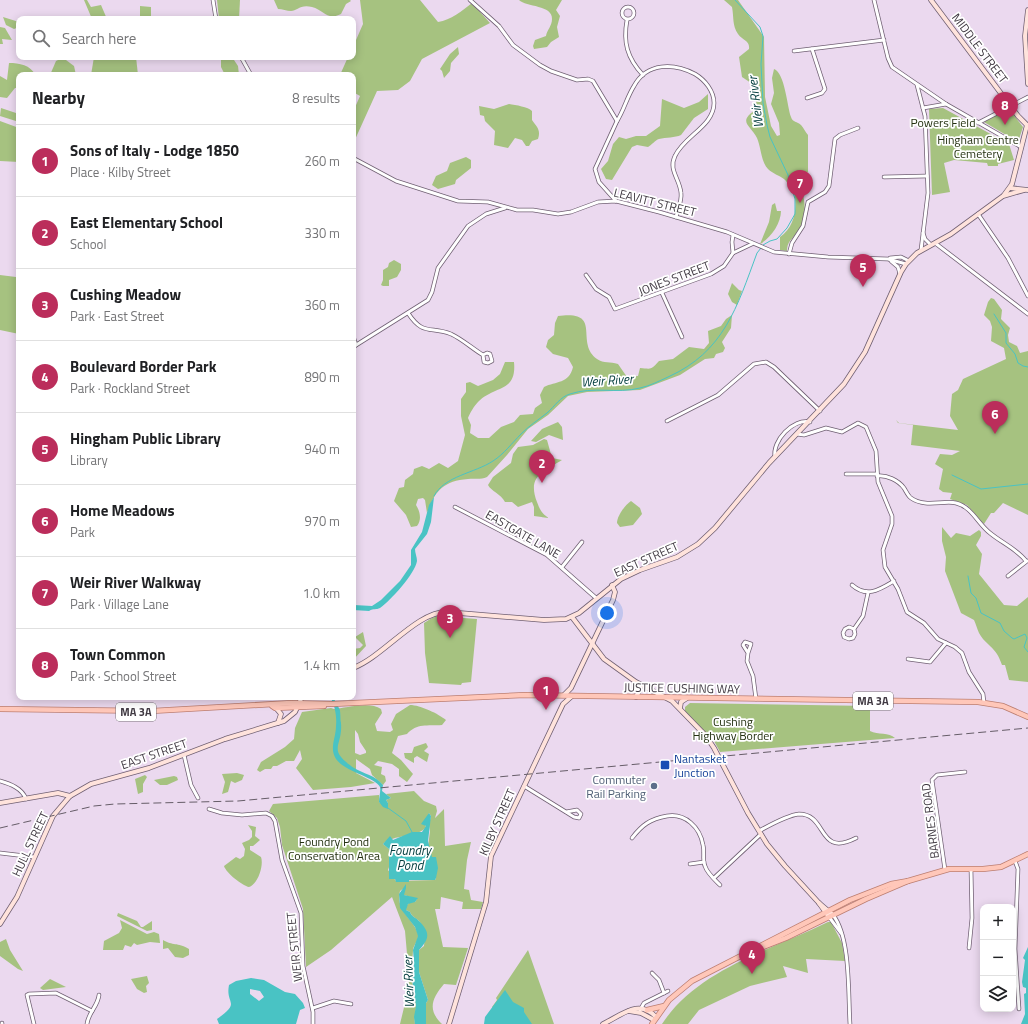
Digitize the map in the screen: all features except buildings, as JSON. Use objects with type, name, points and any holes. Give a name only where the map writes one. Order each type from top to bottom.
[{"type":"main road","name":"MIDDLE STREET","points":[[932,0],[1010,105],[1022,120],[1028,124]]},
{"type":"main road","points":[[1028,10],[1025,36],[1028,84]]},
{"type":"main road","points":[[921,250],[951,234],[1003,196],[1010,188],[1028,124]]},
{"type":"main road","points":[[1010,188],[1026,190]]},
{"type":"main road","points":[[1003,196],[1026,190]]},
{"type":"main road","name":"EAST STREET","points":[[356,666],[367,661],[422,619],[434,613],[551,620],[572,616],[612,585],[635,572],[678,557],[698,544],[715,528],[775,457],[840,390],[857,366],[907,262],[921,250]]},
{"type":"main road","points":[[563,704],[562,695],[571,688],[613,600],[615,592],[612,585]]},
{"type":"main road","points":[[572,616],[604,659],[639,684],[666,697],[680,709],[713,746],[760,833],[785,866],[831,916]]},
{"type":"main road","points":[[636,697],[639,691],[639,684]]},
{"type":"main road","points":[[571,688],[573,696]]},
{"type":"main road","name":"JUSTICE CUSHING WAY","points":[[0,709],[147,712],[274,707],[275,704],[318,707],[334,704],[478,697],[562,695],[984,703],[1007,708],[1028,717]]},
{"type":"main road","name":"KILBY STREET","points":[[449,1024],[486,902],[491,858],[563,704],[573,696]]},
{"type":"main road","points":[[680,709],[681,702],[687,698]]},
{"type":"main road","points":[[299,705],[301,700]]},
{"type":"main road","name":"EAST STREET","points":[[70,796],[92,784],[149,768],[224,738],[278,723],[290,717],[299,705]]},
{"type":"main road","points":[[274,707],[281,714],[278,723]]},
{"type":"main road","points":[[0,803],[58,793],[70,796]]},
{"type":"main road","points":[[58,793],[64,801]]},
{"type":"main road","name":"HULL STREET","points":[[0,924],[17,897],[50,821],[64,801],[70,796]]},
{"type":"main road","points":[[654,1020],[664,1006],[678,991],[692,981],[754,950],[765,947],[908,881],[945,870],[997,868],[1028,854]]},
{"type":"main road","points":[[754,950],[763,943],[877,889],[902,880],[908,881]]},
{"type":"main road","points":[[603,1024],[629,1012],[664,1006]]},
{"type":"main road","points":[[640,1010],[654,1020]]},
{"type":"main road","points":[[647,1010],[654,1020]]},
{"type":"street","points":[[213,0],[216,16]]},
{"type":"street","points":[[470,0],[499,26],[505,36],[517,48],[545,68],[577,80],[592,80],[617,121]]},
{"type":"street","points":[[874,0],[892,66],[946,104],[1021,147]]},
{"type":"street","points":[[625,8],[631,8],[634,10],[634,16],[627,20],[622,15],[622,11],[625,8]]},
{"type":"street","points":[[627,20],[625,39],[627,51],[633,65],[643,75]]},
{"type":"street","points":[[794,51],[884,40]]},
{"type":"street","points":[[807,98],[822,93],[825,89],[812,49]]},
{"type":"street","points":[[243,60],[249,72]]},
{"type":"street","points":[[616,201],[599,182],[595,169],[633,86],[643,75],[657,68],[676,66],[702,80],[709,88],[713,96],[713,109],[710,117],[677,151],[673,159],[673,173],[681,194],[676,216]]},
{"type":"street","points":[[916,84],[923,108],[927,176],[927,203],[921,250]]},
{"type":"street","points":[[978,123],[1010,105],[1028,97]]},
{"type":"street","points":[[923,108],[946,104]]},
{"type":"street","points":[[789,254],[792,243],[803,226],[808,202],[825,192],[829,186],[835,139],[840,135],[858,128]]},
{"type":"street","name":"LEAVITT STREET","points":[[356,160],[396,181],[449,199],[496,204],[507,208],[561,214],[598,202],[616,201],[676,216],[733,235],[766,250],[789,254],[888,259],[901,257],[907,262]]},
{"type":"street","points":[[884,177],[927,176]]},
{"type":"street","points":[[496,204],[496,210]]},
{"type":"street","points":[[356,345],[408,313],[430,297],[438,268],[468,226],[481,217],[496,210],[507,208]]},
{"type":"street","points":[[978,214],[1008,258],[1028,296]]},
{"type":"street","points":[[923,229],[925,239],[1028,314]]},
{"type":"street","points":[[733,235],[733,254]]},
{"type":"street","name":"JONES STREET","points":[[586,275],[596,289],[609,297],[615,309],[662,293],[715,272],[724,266],[733,254],[752,244]]},
{"type":"street","points":[[888,259],[895,264],[900,275]]},
{"type":"street","points":[[662,293],[682,337]]},
{"type":"street","points":[[408,313],[420,327],[429,331],[451,334],[483,356]]},
{"type":"street","points":[[667,420],[718,396],[731,386],[751,366],[762,362],[769,363],[774,367],[820,411]]},
{"type":"street","points":[[775,457],[776,449],[790,427],[801,421],[810,422]]},
{"type":"street","points":[[797,434],[804,435],[826,428],[842,432],[855,424],[862,424],[866,428],[875,447],[877,475],[892,516],[892,524],[885,541],[883,556],[887,570],[894,581],[907,612],[924,623],[938,639],[956,648],[963,654],[968,672],[983,694],[984,703]]},
{"type":"street","points":[[846,474],[877,475],[886,477],[898,482],[912,498],[934,504],[951,502],[963,505],[973,513],[989,532],[1027,560],[1008,576]]},
{"type":"street","name":"EASTGATE LANE","points":[[456,507],[543,553],[562,567],[596,598]]},
{"type":"street","points":[[562,567],[582,542]]},
{"type":"street","points":[[852,585],[859,591],[868,593],[875,592],[894,581]]},
{"type":"street","points":[[854,629],[863,616],[868,593]]},
{"type":"street","points":[[908,659],[930,662],[946,643]]},
{"type":"street","points":[[748,653],[747,662],[753,676],[752,681],[756,699]]},
{"type":"street","points":[[184,755],[192,785],[198,798]]},
{"type":"street","name":"BARNES ROAD","points":[[945,870],[932,780],[937,775],[965,772]]},
{"type":"street","points":[[0,781],[16,788],[24,795],[26,799]]},
{"type":"street","points":[[524,786],[566,812]]},
{"type":"street","name":"WEIR STREET","points":[[209,809],[222,813],[242,815],[266,813],[272,816],[275,821],[282,860],[301,913],[303,966],[313,1008],[313,1024]]},
{"type":"street","points":[[714,878],[760,833],[791,816],[803,814],[813,819],[824,836],[833,843],[842,844],[856,838]]},
{"type":"street","points":[[632,838],[640,826],[650,820],[669,816],[682,817],[693,824],[699,833],[703,845],[706,870],[720,885]]},
{"type":"street","points":[[0,853],[34,857]]},
{"type":"street","points":[[1015,861],[1018,870],[1016,955],[1019,1009]]},
{"type":"street","points":[[690,864],[704,862]]},
{"type":"street","points":[[969,948],[972,918],[971,869]]},
{"type":"street","points":[[831,916],[842,934],[846,951],[850,1024]]},
{"type":"street","points":[[652,973],[659,980],[664,993]]},
{"type":"street","points":[[640,1010],[644,1003],[668,991]]},
{"type":"street","points":[[34,1024],[26,995],[56,993],[92,1011]]},
{"type":"street","points":[[87,1024],[99,995]]},
{"type":"street","points":[[313,1008],[334,1001],[351,1004]]},
{"type":"green space","points":[[84,0],[87,0],[91,7],[101,5],[106,16],[91,16]]},
{"type":"green space","points":[[217,0],[240,0],[239,16],[219,16]]},
{"type":"green space","points":[[274,0],[351,1],[346,4],[341,14],[329,16],[316,8],[308,6],[291,11],[278,9]]},
{"type":"green space","points":[[360,0],[420,0],[438,22],[452,17],[472,3],[490,23],[422,59],[410,81],[398,90],[377,91],[356,137],[356,105],[360,96],[356,94],[356,72],[341,72],[347,60],[356,60],[356,40],[363,24]]},
{"type":"green space","points":[[519,0],[562,0],[556,10],[560,16],[557,27],[559,37],[551,42],[547,47],[534,49],[533,46],[535,40],[546,36],[552,21],[551,14],[544,9]]},
{"type":"green space","points":[[724,0],[738,0],[764,37],[765,97],[771,126],[777,136],[780,135],[779,123],[771,104],[774,93],[772,78],[774,69],[781,77],[792,119],[801,125],[808,135],[808,172],[797,175],[804,197],[805,211],[801,225],[789,243],[787,251],[780,250],[780,237],[792,221],[795,208],[795,195],[793,188],[784,179],[768,169],[762,158],[757,138],[747,124],[747,117],[757,109],[754,85],[742,77],[739,57],[749,49],[749,46],[736,31],[732,7]]},
{"type":"green space","points":[[140,6],[151,7],[151,16],[140,16]]},
{"type":"green space","points":[[3,17],[16,21],[16,28],[14,29],[6,25]]},
{"type":"green space","points":[[0,27],[5,28],[12,40],[2,39],[3,44],[0,44]]},
{"type":"green space","points":[[458,47],[459,54],[451,63],[450,71],[444,78],[440,69],[450,54]]},
{"type":"green space","points":[[66,60],[74,66],[75,72],[51,72],[56,61]]},
{"type":"green space","points":[[94,60],[136,60],[138,72],[92,72]]},
{"type":"green space","points":[[221,60],[234,60],[238,66],[239,72],[224,72],[221,67]]},
{"type":"green space","points":[[9,63],[21,64],[31,69],[33,72],[16,72],[16,88],[7,98],[0,97],[0,76],[7,80]]},
{"type":"green space","points":[[708,94],[708,109],[694,118],[681,135],[656,140],[648,147],[637,145],[632,147],[612,180],[606,179],[601,169],[608,161],[613,144],[619,137],[626,139],[636,136],[646,136],[660,126],[662,99],[684,108],[699,102]]},
{"type":"green space","points":[[509,104],[525,107],[532,111],[532,120],[538,129],[539,136],[538,139],[532,141],[529,146],[526,146],[522,140],[515,138],[508,148],[494,145],[495,131],[485,121],[484,116],[480,115],[479,106],[494,109]]},
{"type":"green space","points":[[1,108],[16,113],[16,121],[0,116]]},
{"type":"green space","name":"Hingham Centre Cemetery","points":[[943,108],[1009,144],[1014,160],[998,164],[998,166],[988,166],[987,163],[954,160],[944,163],[950,192],[932,195],[929,109]]},
{"type":"green space","points":[[1009,109],[1023,127],[1018,142],[984,122]]},
{"type":"green space","points":[[0,121],[16,127],[16,162],[0,161]]},
{"type":"green space","points":[[466,157],[471,160],[471,168],[456,180],[455,184],[438,189],[432,185],[436,176],[447,171],[450,163]]},
{"type":"green space","points":[[775,203],[777,211],[781,211],[781,216],[768,238],[760,244],[769,222],[772,205]]},
{"type":"green space","points":[[394,260],[401,264],[401,270],[397,277],[389,280],[389,286],[383,286],[381,285],[383,280],[383,270]]},
{"type":"green space","points":[[0,275],[16,277],[16,333],[0,330]]},
{"type":"green space","points":[[732,283],[742,291],[737,305],[732,302],[728,294]]},
{"type":"green space","points":[[991,298],[994,299],[1002,310],[1001,319],[1010,328],[1008,335],[1009,342],[1017,346],[1020,353],[1028,351],[1028,515],[1003,503],[994,513],[991,513],[984,524],[967,505],[950,499],[952,493],[943,492],[939,489],[943,469],[935,464],[940,454],[952,455],[960,451],[911,445],[913,425],[898,423],[896,420],[899,423],[958,430],[950,416],[952,394],[958,390],[963,379],[1006,359],[1004,348],[991,341],[992,327],[990,321],[984,315],[988,302]]},
{"type":"green space","points":[[572,315],[580,318],[584,322],[591,352],[600,361],[618,364],[627,377],[638,376],[640,368],[651,368],[659,361],[673,359],[689,347],[704,349],[709,343],[708,331],[721,326],[726,319],[732,315],[731,328],[722,342],[725,348],[723,352],[716,354],[714,358],[705,359],[680,375],[640,390],[587,392],[568,396],[548,415],[528,429],[487,477],[459,480],[441,488],[433,499],[427,513],[425,500],[423,498],[418,499],[416,505],[419,510],[420,518],[417,526],[411,527],[406,515],[394,501],[399,488],[404,487],[405,480],[413,474],[414,469],[422,466],[429,469],[439,463],[448,468],[458,461],[465,435],[461,416],[461,399],[466,392],[466,383],[470,382],[478,386],[493,380],[500,374],[505,362],[514,362],[514,372],[512,379],[508,384],[478,402],[468,418],[471,425],[470,433],[478,438],[489,438],[501,427],[514,422],[520,415],[533,414],[535,408],[542,403],[540,395],[544,387],[562,381],[568,376],[573,367],[568,358],[553,354],[546,347],[548,340],[554,335],[555,323],[558,316]]},
{"type":"green space","points":[[558,422],[562,427],[563,440],[549,435],[536,442],[531,441],[542,429]]},
{"type":"green space","points":[[544,439],[547,440],[552,458],[562,460],[543,472],[536,480],[534,486],[534,493],[539,507],[549,518],[534,516],[534,507],[532,502],[518,507],[512,502],[505,502],[488,485],[493,477],[511,463],[513,454],[518,447],[533,445]]},
{"type":"green space","points":[[631,501],[640,508],[642,514],[633,525],[620,527],[617,523],[618,517]]},
{"type":"green space","points":[[942,527],[951,538],[956,533],[970,536],[979,530],[981,532],[981,536],[976,545],[982,554],[979,574],[1004,605],[1017,606],[1028,597],[1028,682],[1009,680],[1005,665],[1002,665],[997,654],[982,637],[974,620],[961,613],[945,571],[946,557],[942,541]]},
{"type":"green space","points":[[438,616],[477,619],[471,682],[462,683],[461,685],[429,683],[425,653],[424,623]]},
{"type":"green space","points":[[363,632],[366,646],[356,657],[356,649],[360,648],[363,645],[356,636]]},
{"type":"green space","name":"Cushing Highway Border","points":[[690,703],[870,706],[870,731],[890,735],[895,738],[720,752],[714,741],[685,711],[685,707]]},
{"type":"green space","points":[[371,705],[381,709],[382,713],[375,724],[377,731],[390,732],[393,730],[391,724],[396,714],[410,705],[414,705],[429,710],[446,720],[442,725],[427,725],[415,728],[407,734],[398,736],[392,753],[401,760],[413,774],[407,782],[399,776],[399,769],[392,764],[378,761],[374,765],[382,767],[381,774],[385,776],[386,781],[383,785],[372,775],[370,769],[356,759],[356,773],[375,783],[351,787],[313,790],[296,768],[302,759],[300,750],[294,761],[286,761],[277,766],[273,766],[271,769],[265,769],[260,772],[257,770],[261,762],[285,747],[294,739],[295,728],[302,712]],"holes":[[[355,730],[358,734],[360,742],[366,751],[366,753],[360,755],[355,753]]]},
{"type":"green space","points":[[426,743],[428,747],[424,751],[429,754],[427,762],[417,756],[414,758],[414,763],[405,758],[404,753],[412,753],[414,747]]},
{"type":"green space","points":[[237,773],[244,775],[242,780],[235,783],[231,781],[228,792],[222,794],[225,782],[222,774]]},
{"type":"green space","points":[[145,775],[147,777],[143,784],[143,792],[138,794],[135,779]]},
{"type":"green space","points":[[174,776],[177,777],[178,780],[167,785],[160,785],[154,780]]},
{"type":"green space","name":"Foundry Pond Conservation Area","points":[[414,791],[424,801],[436,806],[437,811],[435,818],[444,809],[445,846],[471,842],[467,860],[464,889],[469,890],[471,900],[483,902],[481,909],[462,909],[463,902],[441,897],[440,909],[435,909],[443,947],[468,948],[456,985],[444,984],[434,999],[434,1014],[442,1024],[426,1024],[426,1003],[428,1000],[419,972],[419,950],[424,946],[425,939],[423,927],[410,912],[406,910],[405,907],[410,902],[415,902],[417,899],[404,895],[404,888],[400,891],[400,904],[418,934],[418,939],[413,949],[412,965],[412,982],[416,1006],[415,1024],[400,1024],[408,991],[409,977],[405,931],[392,897],[331,950],[306,967],[303,909],[282,845],[280,827],[277,818],[269,811],[273,804],[379,795],[379,802],[388,808],[388,803],[386,800],[391,798],[386,794]],"holes":[[[429,813],[431,816],[429,824],[430,831],[428,847],[436,878],[435,880],[396,881],[388,870],[390,864],[389,849],[383,844],[393,839],[417,833],[426,827],[425,825]]]},
{"type":"green space","points":[[248,825],[256,827],[255,836],[260,840],[253,846],[250,846],[250,850],[261,857],[262,860],[260,874],[255,882],[249,887],[235,879],[224,866],[236,857],[240,859],[244,856],[245,849],[242,843],[252,837],[252,831]]},
{"type":"green space","points":[[118,913],[137,921],[141,927],[152,921],[152,930],[147,931],[117,916]]},
{"type":"green space","points":[[120,920],[147,934],[154,932],[159,934],[160,943],[150,942],[137,945],[134,943],[131,947],[125,945],[123,950],[103,950],[104,941],[119,933],[122,928]]},
{"type":"green space","points":[[831,922],[842,943],[845,961],[806,959],[808,973],[783,966],[787,977],[750,986],[699,1010],[688,1024],[662,1024],[677,1005],[695,989],[715,975],[760,952]]},
{"type":"green space","points":[[6,939],[10,950],[23,971],[0,956],[0,942]]},
{"type":"green space","points":[[163,940],[189,949],[189,955],[183,958],[175,957],[168,948],[163,949]]},
{"type":"green space","points":[[528,950],[554,1024],[497,1024],[492,1007],[497,1000],[496,998]]},
{"type":"green space","points":[[147,976],[149,983],[146,986],[147,992],[144,993],[137,989],[131,979]]},
{"type":"green space","points":[[50,979],[66,987],[43,990],[40,988]]},
{"type":"water","points":[[434,497],[431,522],[427,534],[415,549],[417,561],[412,573],[390,600],[380,608],[369,611],[356,610],[356,605],[372,606],[381,600],[400,581],[411,565],[411,550],[422,532],[429,505]]},
{"type":"water","points":[[331,700],[335,700],[340,711],[341,731],[338,752],[340,756],[345,762],[373,777],[383,785],[382,791],[391,798],[386,800],[388,803],[388,809],[383,807],[379,802],[380,787],[377,783],[340,764],[336,759],[333,751],[336,730],[336,715]]},
{"type":"water","name":"Foundry Pond","points":[[429,813],[431,816],[428,841],[432,857],[436,857],[438,868],[435,880],[409,880],[409,882],[396,882],[395,879],[389,879],[389,849],[383,844],[390,836],[393,840],[412,832],[422,832],[426,826],[421,824]]},
{"type":"water","points":[[406,884],[404,895],[418,898],[415,902],[408,904],[406,910],[423,925],[427,933],[427,939],[419,950],[419,972],[428,1000],[426,1003],[426,1024],[415,1024],[414,1017],[416,1006],[412,979],[414,961],[413,950],[418,936],[415,927],[400,908],[399,894]]},
{"type":"water","points":[[1028,947],[1028,1024],[1021,1024],[1025,1014],[1024,994],[1026,993],[1026,988],[1023,987],[1022,982],[1025,960],[1023,958]]},
{"type":"water","points":[[251,978],[264,980],[285,992],[295,994],[303,1003],[305,1008],[300,1010],[296,1024],[219,1024],[217,1019],[231,1006],[228,991],[229,985],[236,981]],"holes":[[[250,989],[260,991],[264,997],[259,1001],[250,994]]]},
{"type":"water","points":[[505,990],[513,1002],[524,1008],[524,1012],[532,1024],[484,1024],[485,1017]]},
{"type":"waterway","name":"Weir River","points":[[735,0],[760,27],[763,36],[761,64],[763,103],[767,125],[770,137],[788,175],[795,199],[795,214],[787,228],[777,239],[763,245]]},
{"type":"waterway","name":"Weir River","points":[[434,496],[439,489],[452,479],[486,465],[497,458],[524,431],[547,413],[560,399],[566,395],[596,390],[631,390],[647,386],[687,367],[703,355],[726,326],[743,292],[757,253],[761,248]]},
{"type":"waterway","points":[[994,314],[1006,333],[1006,343],[1015,354],[1018,363],[1028,367]]},
{"type":"waterway","points":[[952,475],[981,489],[1028,484]]},
{"type":"waterway","points":[[968,576],[971,593],[976,598],[981,613],[1000,623],[1004,631],[1014,639],[1025,634],[1027,638],[1024,647],[1028,652]]},
{"type":"waterway","name":"Weir River","points":[[388,808],[406,821],[412,832]]},
{"type":"railway","points":[[0,828],[94,806],[115,804],[238,801],[1028,728]]},
{"type":"place","name":"Town Common","points":[[1005,125]]},
{"type":"place","name":"Weir River Walkway","points":[[800,203]]},
{"type":"place","name":"Hingham Public Library","points":[[863,287]]},
{"type":"place","name":"Home Meadows","points":[[995,434]]},
{"type":"place","name":"East Elementary School","points":[[542,483]]},
{"type":"place","name":"Cushing Meadow","points":[[450,638]]},
{"type":"place","name":"Sons of Italy - Lodge 1850","points":[[546,710]]},
{"type":"place","name":"Nantasket Junction","points":[[665,765]]},
{"type":"place","name":"Commuter Rail Parking","points":[[654,786]]},
{"type":"place","name":"Boulevard Border Park","points":[[752,974]]},
{"type":"park label","name":"Powers Field","points":[[943,122]]}]
